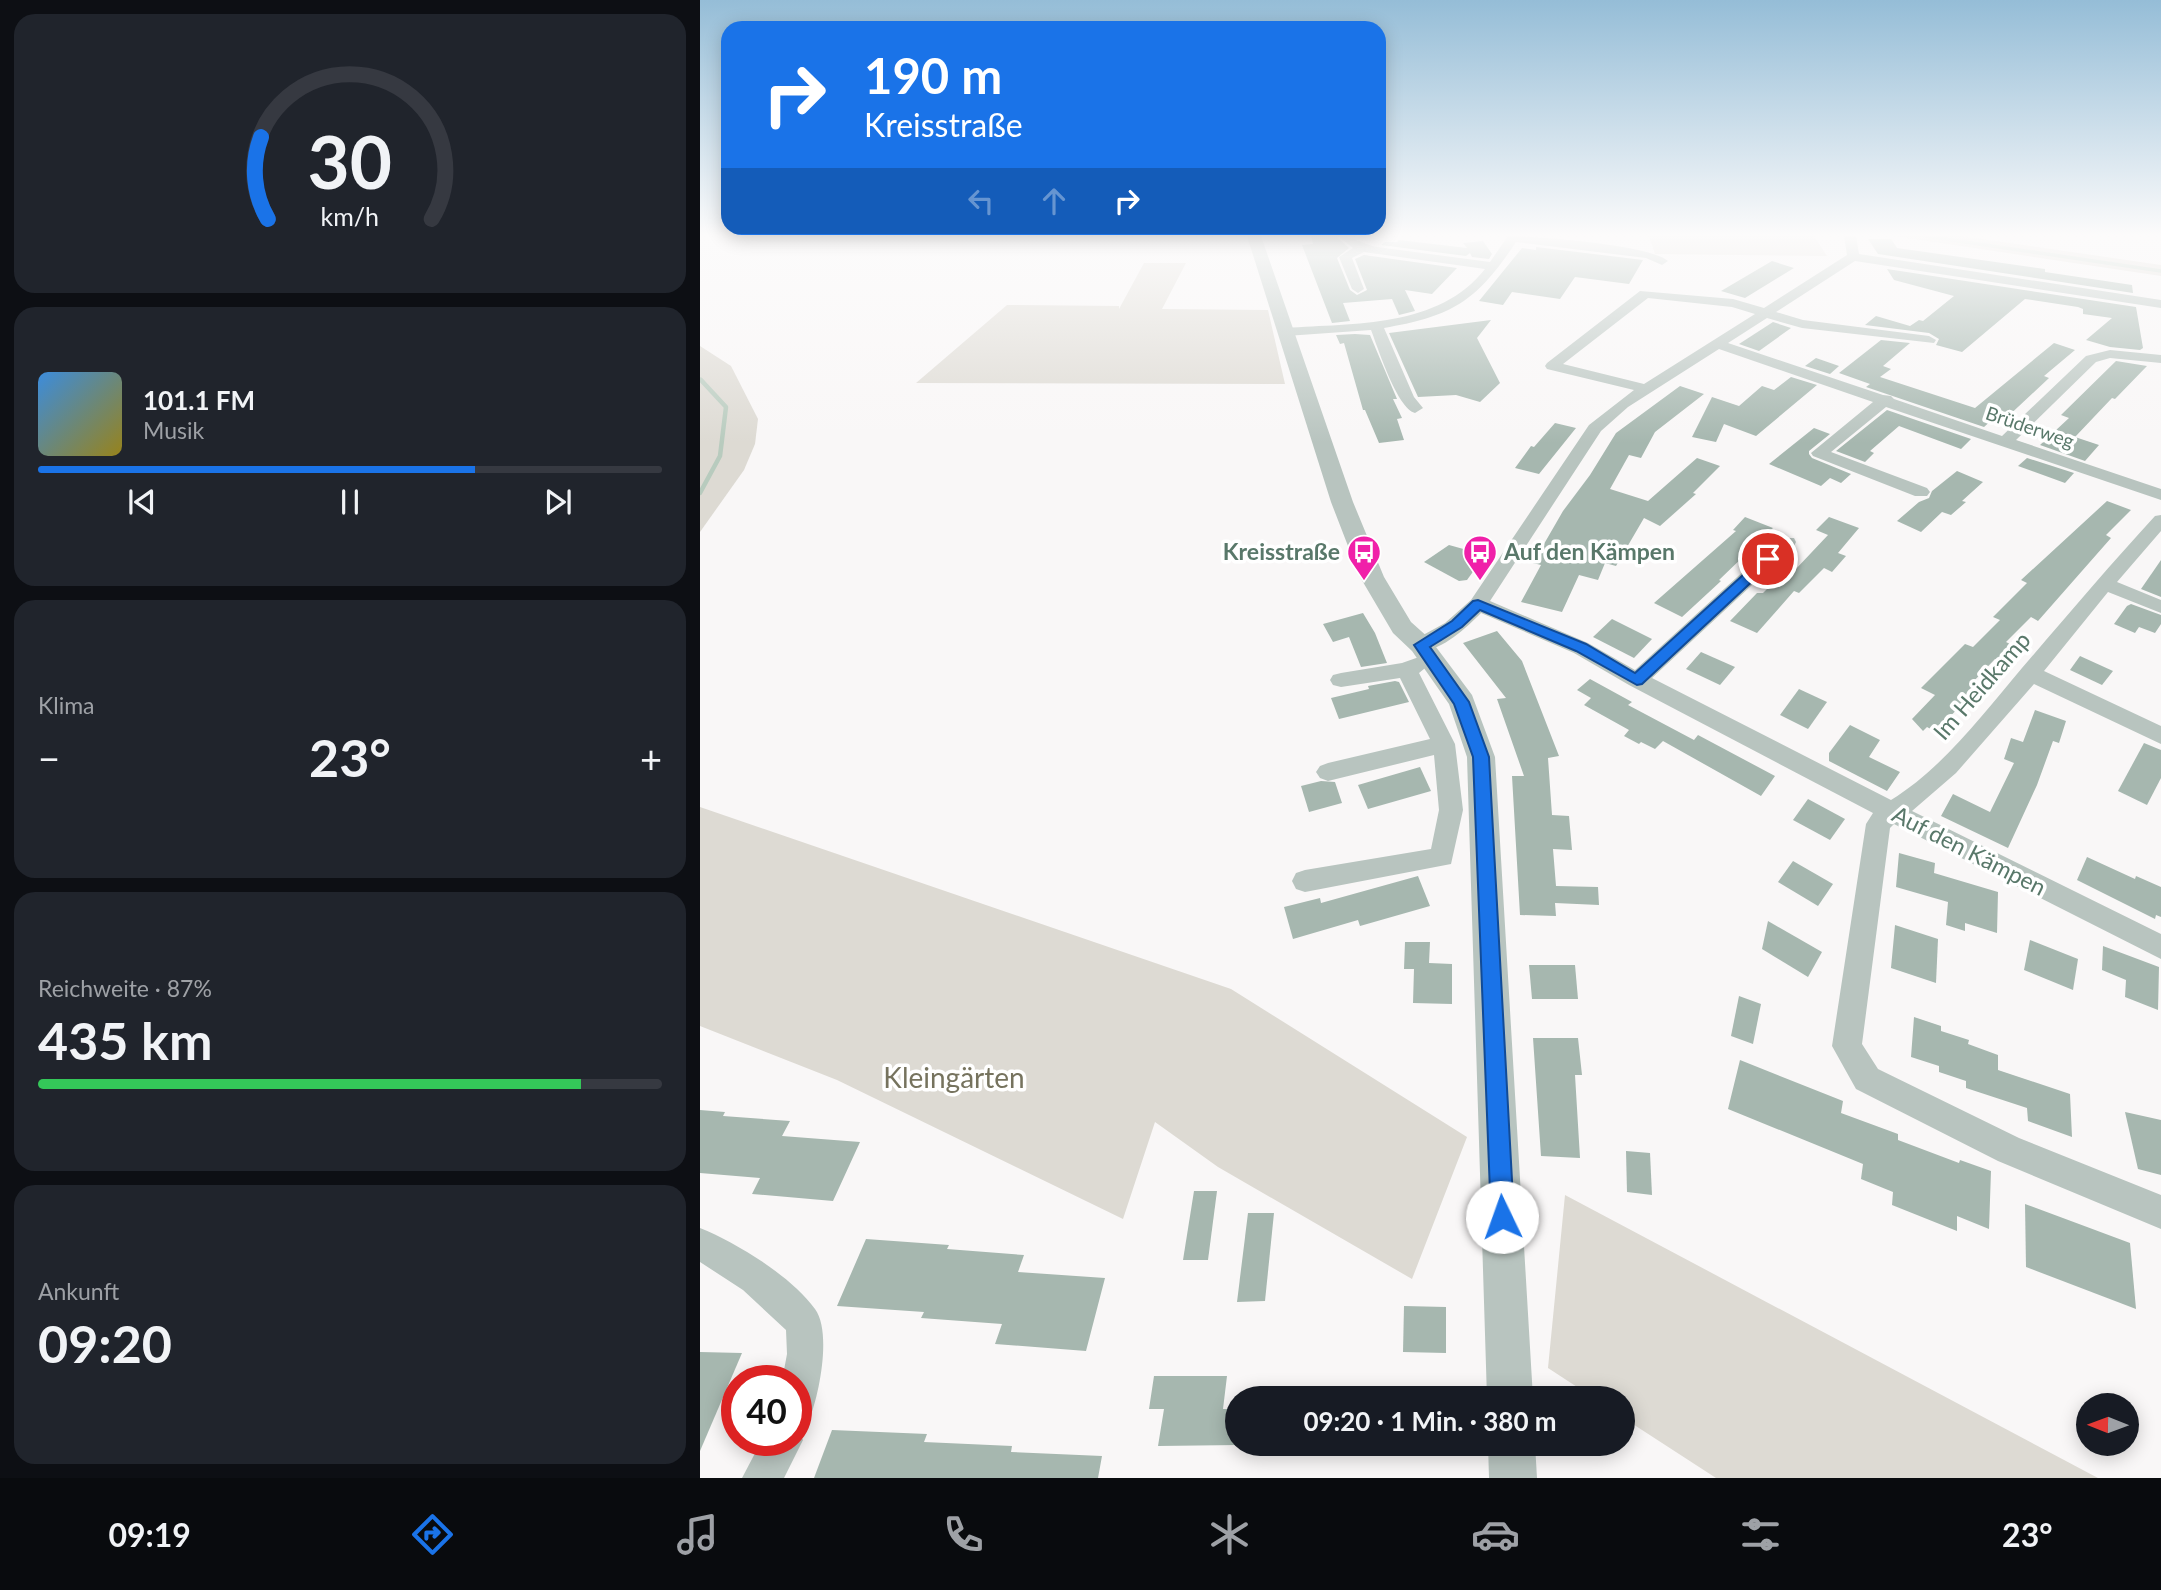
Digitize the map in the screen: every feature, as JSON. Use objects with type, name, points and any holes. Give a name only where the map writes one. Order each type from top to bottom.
[{"type":"street","points":[[1277,305],[1346,512],[1372,577],[1420,658],[1462,702],[1481,757],[1509,1386]]},
{"type":"street","points":[[1286,332],[1375,324],[1422,314],[1443,305]]},
{"type":"street","points":[[1632,305],[1552,366],[1647,389]]},
{"type":"street","points":[[1740,305],[1802,324],[1929,340]]},
{"type":"street","points":[[1341,680],[1420,658],[1439,637],[1478,604],[1595,428],[1623,404],[1779,305]]},
{"type":"street","points":[[1375,324],[1407,398],[1415,408]]},
{"type":"street","name":"Brüderweg","points":[[1717,344],[2161,495]]},
{"type":"street","points":[[2006,441],[2091,359],[2110,354],[2161,359]]},
{"type":"street","points":[[1886,400],[1819,453],[1921,492]]},
{"type":"street","name":"Im Heidkamp","points":[[1890,811],[1911,800],[1946,768],[2030,673],[2103,583],[2161,520]]},
{"type":"street","points":[[1637,680],[1787,542]]},
{"type":"street","points":[[2103,583],[2161,607]]},
{"type":"street","name":"Auf den Kämpen","points":[[1478,604],[1581,648],[1637,680],[1890,811],[2161,947]]},
{"type":"street","points":[[1305,881],[1443,857],[1451,810],[1444,744],[1420,658]]},
{"type":"street","points":[[2030,673],[2161,736]]},
{"type":"street","points":[[1328,772],[1444,744]]},
{"type":"street","points":[[1890,811],[1878,824],[1847,1046],[1867,1079],[2009,1150],[2161,1212]]},
{"type":"street","points":[[700,1245],[719,1252],[766,1287],[803,1322],[803,1365]]},
{"type":"street","points":[[762,1478],[775,1456]]},
{"type":"street","points":[[1512,1456],[1513,1478]]},
{"type":"green space","points":[[1007,305],[1119,306],[1119,309],[1121,305],[1164,305],[1162,309],[1268,310],[1285,384],[916,383]]},
{"type":"green space","points":[[700,346],[731,366],[758,419],[755,444],[744,470],[700,532]]},
{"type":"green space","name":"Kleingärten","points":[[700,807],[1231,989],[1467,1137],[1412,1279],[1218,1167],[1155,1122],[1123,1219],[837,1080],[700,1026]]},
{"type":"green space","points":[[1565,1195],[2098,1478],[1716,1478],[1635,1425],[1635,1386],[1576,1386],[1548,1368]]},
{"type":"building","points":[[1325,305],[1344,305],[1350,321],[1332,323]]},
{"type":"building","points":[[1395,305],[1412,305],[1415,311],[1399,315]]},
{"type":"building","points":[[1943,305],[2018,305],[1962,352],[1936,345],[1939,339],[1929,333],[1865,325],[1876,316],[1910,326],[1919,320],[1923,321]]},
{"type":"building","points":[[2065,305],[2136,307],[2143,348],[2110,347],[2086,340],[2112,318],[2083,314],[2083,309]]},
{"type":"building","points":[[1491,320],[1477,338],[1500,383],[1480,402],[1456,395],[1418,397],[1389,333]]},
{"type":"building","points":[[1773,322],[1791,328],[1759,351],[1739,344]]},
{"type":"building","points":[[1336,335],[1370,335],[1397,399],[1393,399],[1402,418],[1397,419],[1404,440],[1379,443],[1363,410],[1344,343],[1340,344]]},
{"type":"building","points":[[1881,340],[1910,343],[1883,366],[1891,369],[1880,377],[1975,408],[2054,343],[2075,350],[2044,376],[2049,378],[2003,421],[1994,418],[1984,427],[1866,387],[1870,384],[1839,373]]},
{"type":"building","points":[[1816,358],[1839,366],[1830,374],[1805,366]]},
{"type":"building","points":[[2116,361],[2147,366],[2075,437],[2099,445],[2085,461],[2040,445],[2069,418],[2061,415]]},
{"type":"building","points":[[1791,377],[1817,385],[1756,436],[1724,424],[1716,442],[1692,437],[1712,397],[1739,406],[1762,386],[1774,390]]},
{"type":"building","points":[[1680,386],[1704,394],[1655,432],[1641,458],[1629,455],[1610,489],[1648,501],[1697,458],[1720,466],[1693,493],[1696,494],[1660,526],[1644,518],[1616,566],[1605,563],[1598,580],[1579,575],[1562,612],[1521,602],[1541,565],[1533,563],[1563,511],[1616,433]]},
{"type":"building","points":[[1887,410],[1971,439],[1961,449],[1899,426],[1870,451],[1874,453],[1865,462],[1836,451]]},
{"type":"building","points":[[1555,423],[1576,428],[1539,474],[1515,468],[1531,446],[1534,447]]},
{"type":"building","points":[[1814,428],[1830,434],[1809,451],[1809,454],[1812,458],[1851,474],[1841,483],[1830,478],[1821,486],[1769,464]]},
{"type":"building","points":[[2027,458],[2074,473],[2065,483],[2018,466]]},
{"type":"building","points":[[1957,471],[1983,482],[1951,515],[1942,512],[1921,532],[1897,521],[1919,502],[1929,498],[1932,491]]},
{"type":"building","points":[[2107,501],[2131,510],[2106,535],[2111,538],[2038,621],[2031,617],[2006,642],[2016,647],[2002,662],[1995,659],[1972,683],[1979,687],[1961,708],[1959,707],[1936,732],[1927,727],[1923,731],[1912,719],[1935,695],[1921,688],[1965,644],[1973,647],[2000,620],[1993,617],[2027,583],[2021,580]]},
{"type":"building","points":[[1745,517],[1773,528],[1682,617],[1654,603],[1736,531],[1733,530]]},
{"type":"building","points":[[1829,517],[1859,528],[1838,553],[1846,556],[1832,572],[1824,568],[1799,593],[1794,591],[1757,633],[1730,621],[1757,593],[1763,593],[1788,568],[1794,571],[1828,535],[1816,530]]},
{"type":"building","points":[[1449,545],[1485,555],[1467,580],[1459,581],[1424,562]]},
{"type":"building","points":[[2161,560],[2161,597],[2141,589]]},
{"type":"building","points":[[2131,604],[2161,615],[2161,624],[2155,633],[2139,627],[2135,633],[2114,624]]},
{"type":"building","points":[[1363,613],[1375,633],[1387,663],[1361,667],[1349,637],[1333,642],[1323,624]]},
{"type":"building","points":[[1612,619],[1652,639],[1634,658],[1593,637]]},
{"type":"building","points":[[1497,631],[1522,661],[1559,756],[1548,758],[1552,815],[1569,816],[1572,850],[1553,849],[1556,886],[1598,887],[1599,905],[1555,903],[1556,916],[1520,915],[1512,776],[1524,776],[1497,699],[1506,698],[1463,643]]},
{"type":"building","points":[[1701,652],[1735,667],[1720,685],[1686,669]]},
{"type":"building","points":[[2080,656],[2113,671],[2102,685],[2070,670]]},
{"type":"building","points":[[1590,679],[1632,702],[1628,705],[1694,740],[1698,735],[1775,776],[1761,796],[1663,741],[1655,749],[1641,742],[1639,744],[1624,736],[1629,730],[1584,705],[1591,698],[1577,690]]},
{"type":"building","points":[[1399,682],[1409,702],[1339,719],[1331,698]]},
{"type":"building","points":[[1799,689],[1827,702],[1808,729],[1780,715]]},
{"type":"building","points":[[2035,710],[2066,721],[2059,743],[2053,741],[2037,785],[2008,848],[1941,816],[1953,794],[1990,812],[2014,763],[2004,759],[2011,738],[2023,742]]},
{"type":"building","points":[[1850,725],[1880,740],[1869,757],[1900,772],[1887,791],[1829,761],[1829,753]]},
{"type":"building","points":[[2144,743],[2161,750],[2161,778],[2147,805],[2118,791]]},
{"type":"building","points":[[1420,767],[1431,791],[1368,809],[1358,785]]},
{"type":"building","points":[[1321,781],[1335,782],[1342,803],[1309,812],[1301,786]]},
{"type":"building","points":[[1808,799],[1845,819],[1830,840],[1793,820]]},
{"type":"building","points":[[1899,853],[1935,863],[1934,873],[1998,892],[1997,933],[1965,923],[1965,931],[1946,925],[1948,902],[1896,887]]},
{"type":"building","points":[[2087,857],[2135,879],[2136,876],[2161,887],[2161,917],[2156,915],[2155,919],[2077,880]]},
{"type":"building","points":[[1793,861],[1833,884],[1818,906],[1778,882]]},
{"type":"building","points":[[1418,876],[1430,906],[1360,926],[1358,920],[1293,939],[1284,907],[1320,898],[1321,903]]},
{"type":"building","points":[[1768,921],[1822,952],[1808,977],[1762,949]]},
{"type":"building","points":[[1895,925],[1938,939],[1936,983],[1891,968]]},
{"type":"building","points":[[2030,940],[2078,959],[2073,990],[2024,970]]},
{"type":"building","points":[[1405,942],[1430,942],[1429,963],[1452,964],[1452,1004],[1413,1003],[1414,969],[1404,969]]},
{"type":"building","points":[[2103,946],[2159,967],[2158,1010],[2125,997],[2126,980],[2102,970]]},
{"type":"building","points":[[1529,965],[1575,965],[1578,999],[1532,999]]},
{"type":"building","points":[[1739,996],[1761,1004],[1753,1044],[1731,1036]]},
{"type":"building","points":[[1914,1017],[1941,1026],[1941,1031],[1969,1040],[1968,1044],[1998,1055],[1998,1070],[2070,1094],[2072,1137],[2028,1121],[2027,1108],[1966,1088],[1966,1081],[1939,1072],[1939,1066],[1911,1057]]},
{"type":"building","points":[[1533,1038],[1578,1038],[1582,1075],[1575,1075],[1580,1158],[1541,1156]]},
{"type":"building","points":[[1740,1060],[1843,1101],[1841,1113],[1898,1134],[1898,1140],[1959,1163],[1960,1160],[1991,1171],[1989,1229],[1957,1216],[1957,1231],[1892,1205],[1893,1192],[1861,1179],[1863,1164],[1728,1109]]},
{"type":"building","points":[[700,1110],[725,1112],[723,1116],[790,1121],[782,1136],[860,1142],[833,1201],[752,1194],[760,1178],[700,1173]]},
{"type":"building","points":[[2125,1112],[2161,1120],[2161,1175],[2138,1169]]},
{"type":"building","points":[[1626,1151],[1650,1153],[1652,1195],[1627,1192]]},
{"type":"building","points":[[1194,1191],[1217,1191],[1208,1260],[1183,1260]]},
{"type":"building","points":[[2025,1204],[2130,1243],[2136,1309],[2026,1267]]},
{"type":"building","points":[[1248,1213],[1274,1213],[1265,1301],[1237,1302]]},
{"type":"building","points":[[866,1239],[949,1245],[947,1249],[1024,1255],[1018,1272],[1105,1278],[1086,1351],[995,1344],[1002,1324],[921,1318],[924,1312],[837,1306]]},
{"type":"building","points":[[1404,1306],[1446,1307],[1446,1353],[1403,1352]]},
{"type":"building","points":[[700,1352],[742,1353],[737,1365],[721,1365],[721,1402],[700,1451]]},
{"type":"building","points":[[1154,1376],[1227,1376],[1223,1409],[1225,1445],[1158,1446],[1164,1409],[1149,1409]]},
{"type":"building","points":[[832,1430],[927,1434],[924,1442],[1012,1446],[1011,1452],[1102,1456],[1098,1478],[814,1478]]},
{"type":"waterway","points":[[700,493],[720,456],[726,407],[701,380]]},
{"type":"place","name":"Kreisstraße","points":[[1364,582]]},
{"type":"place","name":"Auf den Kämpen","points":[[1480,582]]},
{"type":"route","points":[[1502,1217],[1481,757],[1462,702],[1421,645],[1439,637],[1478,604],[1581,648],[1637,680],[1768,559]]}]
